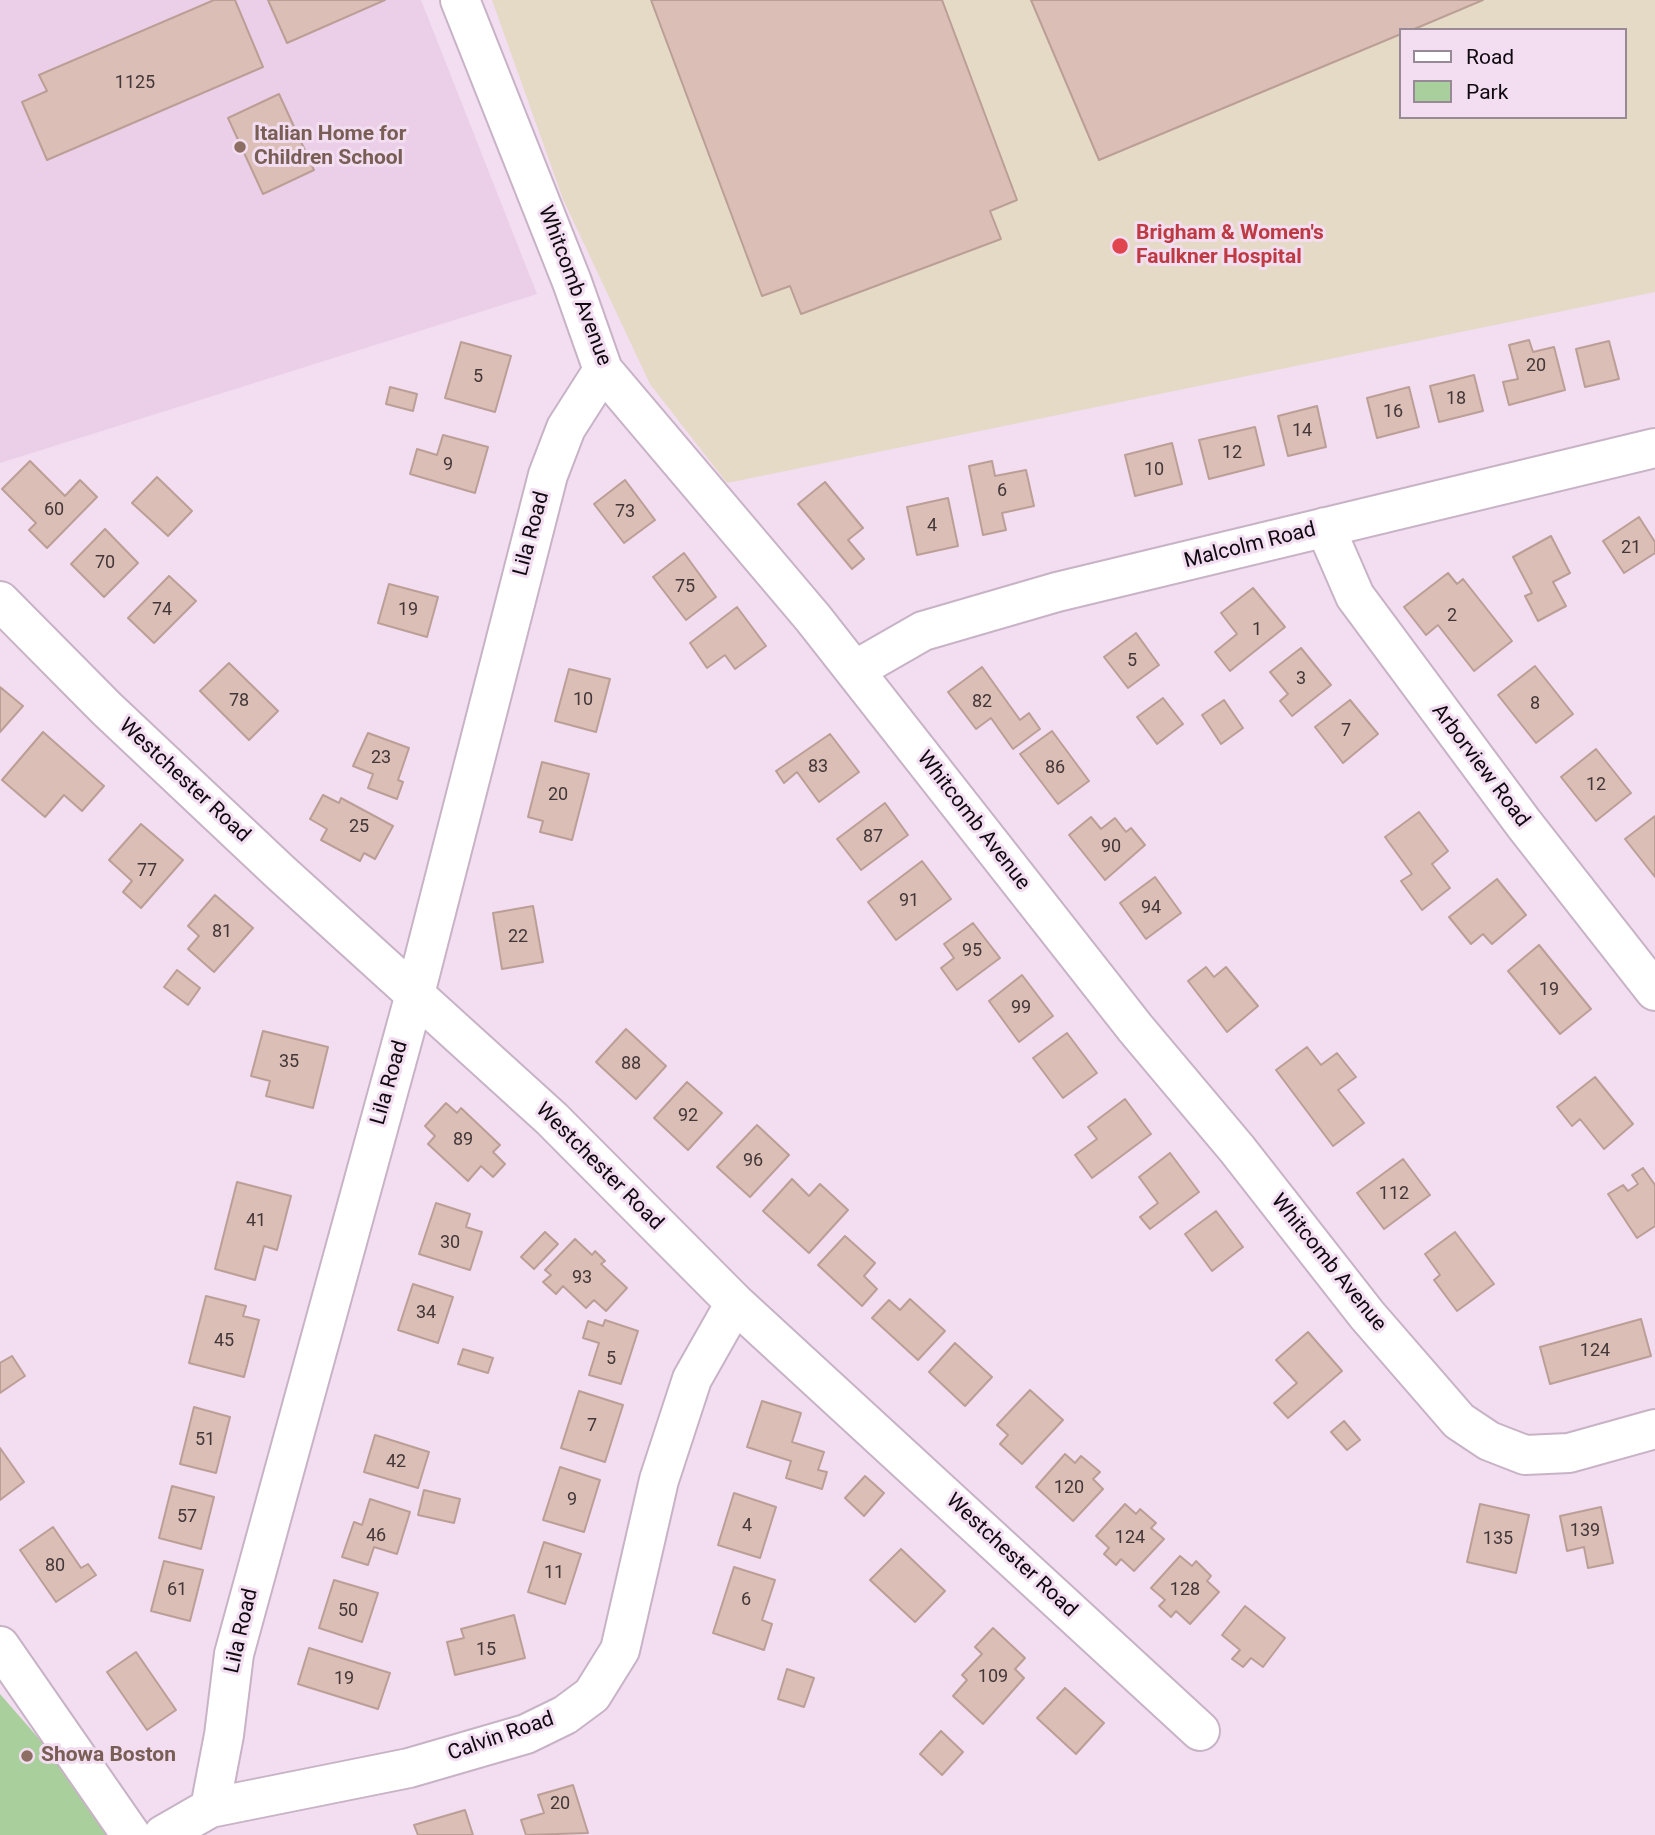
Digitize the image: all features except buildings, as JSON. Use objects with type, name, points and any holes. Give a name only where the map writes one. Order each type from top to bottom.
[{"type":"street","name":"Whitcomb Avenue","points":[[460,0],[568,270],[603,370],[855,670],[1136,1029],[1237,1149],[1367,1315],[1459,1421],[1489,1441],[1525,1455],[1569,1453],[1655,1429]]},
{"type":"street","name":"Lila Road","points":[[210,1808],[224,1735],[234,1654],[415,994],[548,475],[566,428],[603,370]]},
{"type":"street","name":"Malcolm Road","points":[[855,670],[923,631],[1057,592],[1264,545],[1325,527],[1655,448]]},
{"type":"street","name":"Arborview Road","points":[[1325,527],[1354,596],[1524,824],[1655,991]]},
{"type":"street","name":"Westchester Road","points":[[0,601],[107,709],[552,1119],[735,1303],[1200,1731]]},
{"type":"street","name":"Calvin Road","points":[[163,1835],[210,1808],[409,1768],[513,1738],[565,1715],[592,1695],[620,1650],[659,1480],[692,1379],[735,1303]]},
{"type":"street","points":[[0,1646],[131,1835]]},
{"type":"shaded area","name":"Italian Home for Children School","points":[[0,0],[421,0],[537,294],[0,463]]},
{"type":"shaded area","name":"Brigham & Women's Faulkner Hospital","points":[[492,0],[1655,0],[1655,292],[727,483],[650,384],[563,199]]},
{"type":"green space","name":"Showa Boston","points":[[0,1694],[123,1835],[0,1835]]},
{"type":"place","name":"Italian Home for Children School","points":[[240,147]]},
{"type":"place","name":"Brigham & Women's Faulkner Hospital","points":[[1120,246]]},
{"type":"place","name":"Showa Boston","points":[[27,1756]]}]
